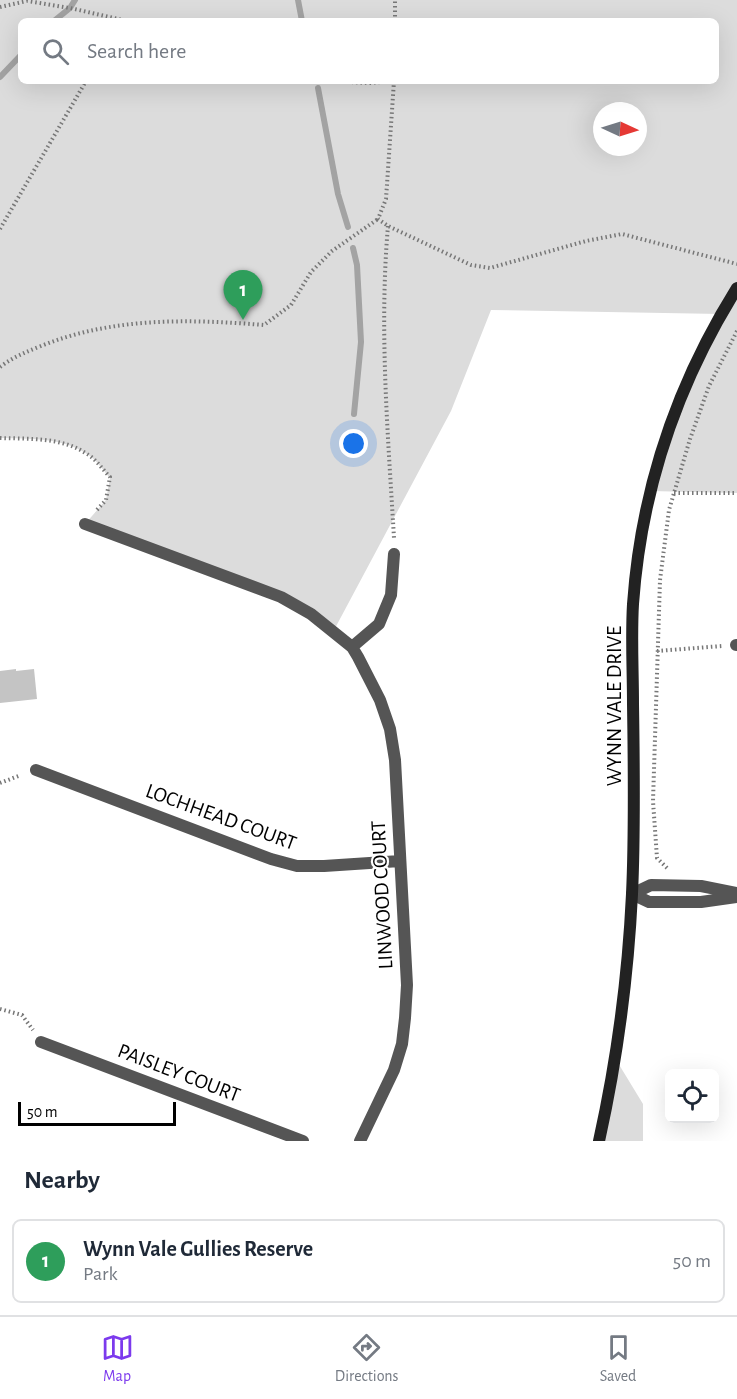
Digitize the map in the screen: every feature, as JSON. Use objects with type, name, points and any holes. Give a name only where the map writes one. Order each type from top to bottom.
[{"type":"main road","name":"WYNN VALE DRIVE","points":[[599,1141],[615,1058],[626,974],[632,894],[633,619],[641,540],[653,481],[680,400],[703,349],[737,288]]},
{"type":"street","name":"LINWOOD COURT","points":[[84,524],[281,597],[311,614],[352,647],[380,700],[390,729],[395,760],[407,985],[402,1044],[384,1093],[360,1141]]},
{"type":"street","points":[[352,647],[379,624],[392,596],[394,554]]},
{"type":"street","name":"LOCHHEAD COURT","points":[[36,770],[271,859],[297,866],[400,861]]},
{"type":"street","points":[[632,894],[651,885],[671,885],[701,886],[737,895]]},
{"type":"street","points":[[632,894],[649,902],[700,902],[737,895]]},
{"type":"street","name":"PAISLEY COURT","points":[[41,1042],[303,1141]]},
{"type":"path","points":[[394,18],[395,0]]},
{"type":"path","points":[[0,7],[27,2],[50,2],[112,18]]},
{"type":"path","points":[[0,228],[84,84]]},
{"type":"path","points":[[0,366],[13,357],[63,337],[114,325],[204,320],[264,325],[291,305],[311,272],[332,251],[378,219],[386,200],[394,84]]},
{"type":"path","points":[[378,219],[388,226],[471,265],[490,268],[586,241],[622,234],[737,264]]},
{"type":"path","points":[[388,226],[384,279],[387,428],[394,554]]},
{"type":"path","points":[[671,885],[671,873],[657,858],[653,801],[660,580],[669,510],[690,439],[709,386],[737,331]]},
{"type":"path","points":[[0,438],[61,442],[88,454],[110,477],[106,500],[84,524]]},
{"type":"path","points":[[674,493],[737,493]]},
{"type":"path","points":[[657,651],[736,645]]},
{"type":"path","points":[[0,783],[36,770]]},
{"type":"path","points":[[0,1009],[22,1015],[41,1042]]},
{"type":"shaded area","points":[[0,0],[737,0],[737,493],[650,491],[661,452],[721,314],[491,310],[451,411],[333,632],[311,614],[85,524],[106,500],[110,478],[90,456],[77,448],[56,442],[0,438]]},
{"type":"shaded area","points":[[615,1058],[643,1104],[643,1141],[599,1141]]},
{"type":"building","points":[[16,669],[16,671],[34,669],[37,699],[0,703],[0,671]]},
{"type":"waterway","points":[[58,18],[70,8],[75,0]]},
{"type":"waterway","points":[[298,0],[301,18]]},
{"type":"waterway","points":[[0,77],[18,58]]},
{"type":"waterway","points":[[318,88],[338,194],[348,227]]},
{"type":"waterway","points":[[353,248],[357,265],[361,342],[354,414]]},
{"type":"place","name":"Wynn Vale Gullies Reserve","points":[[243,320]]}]
